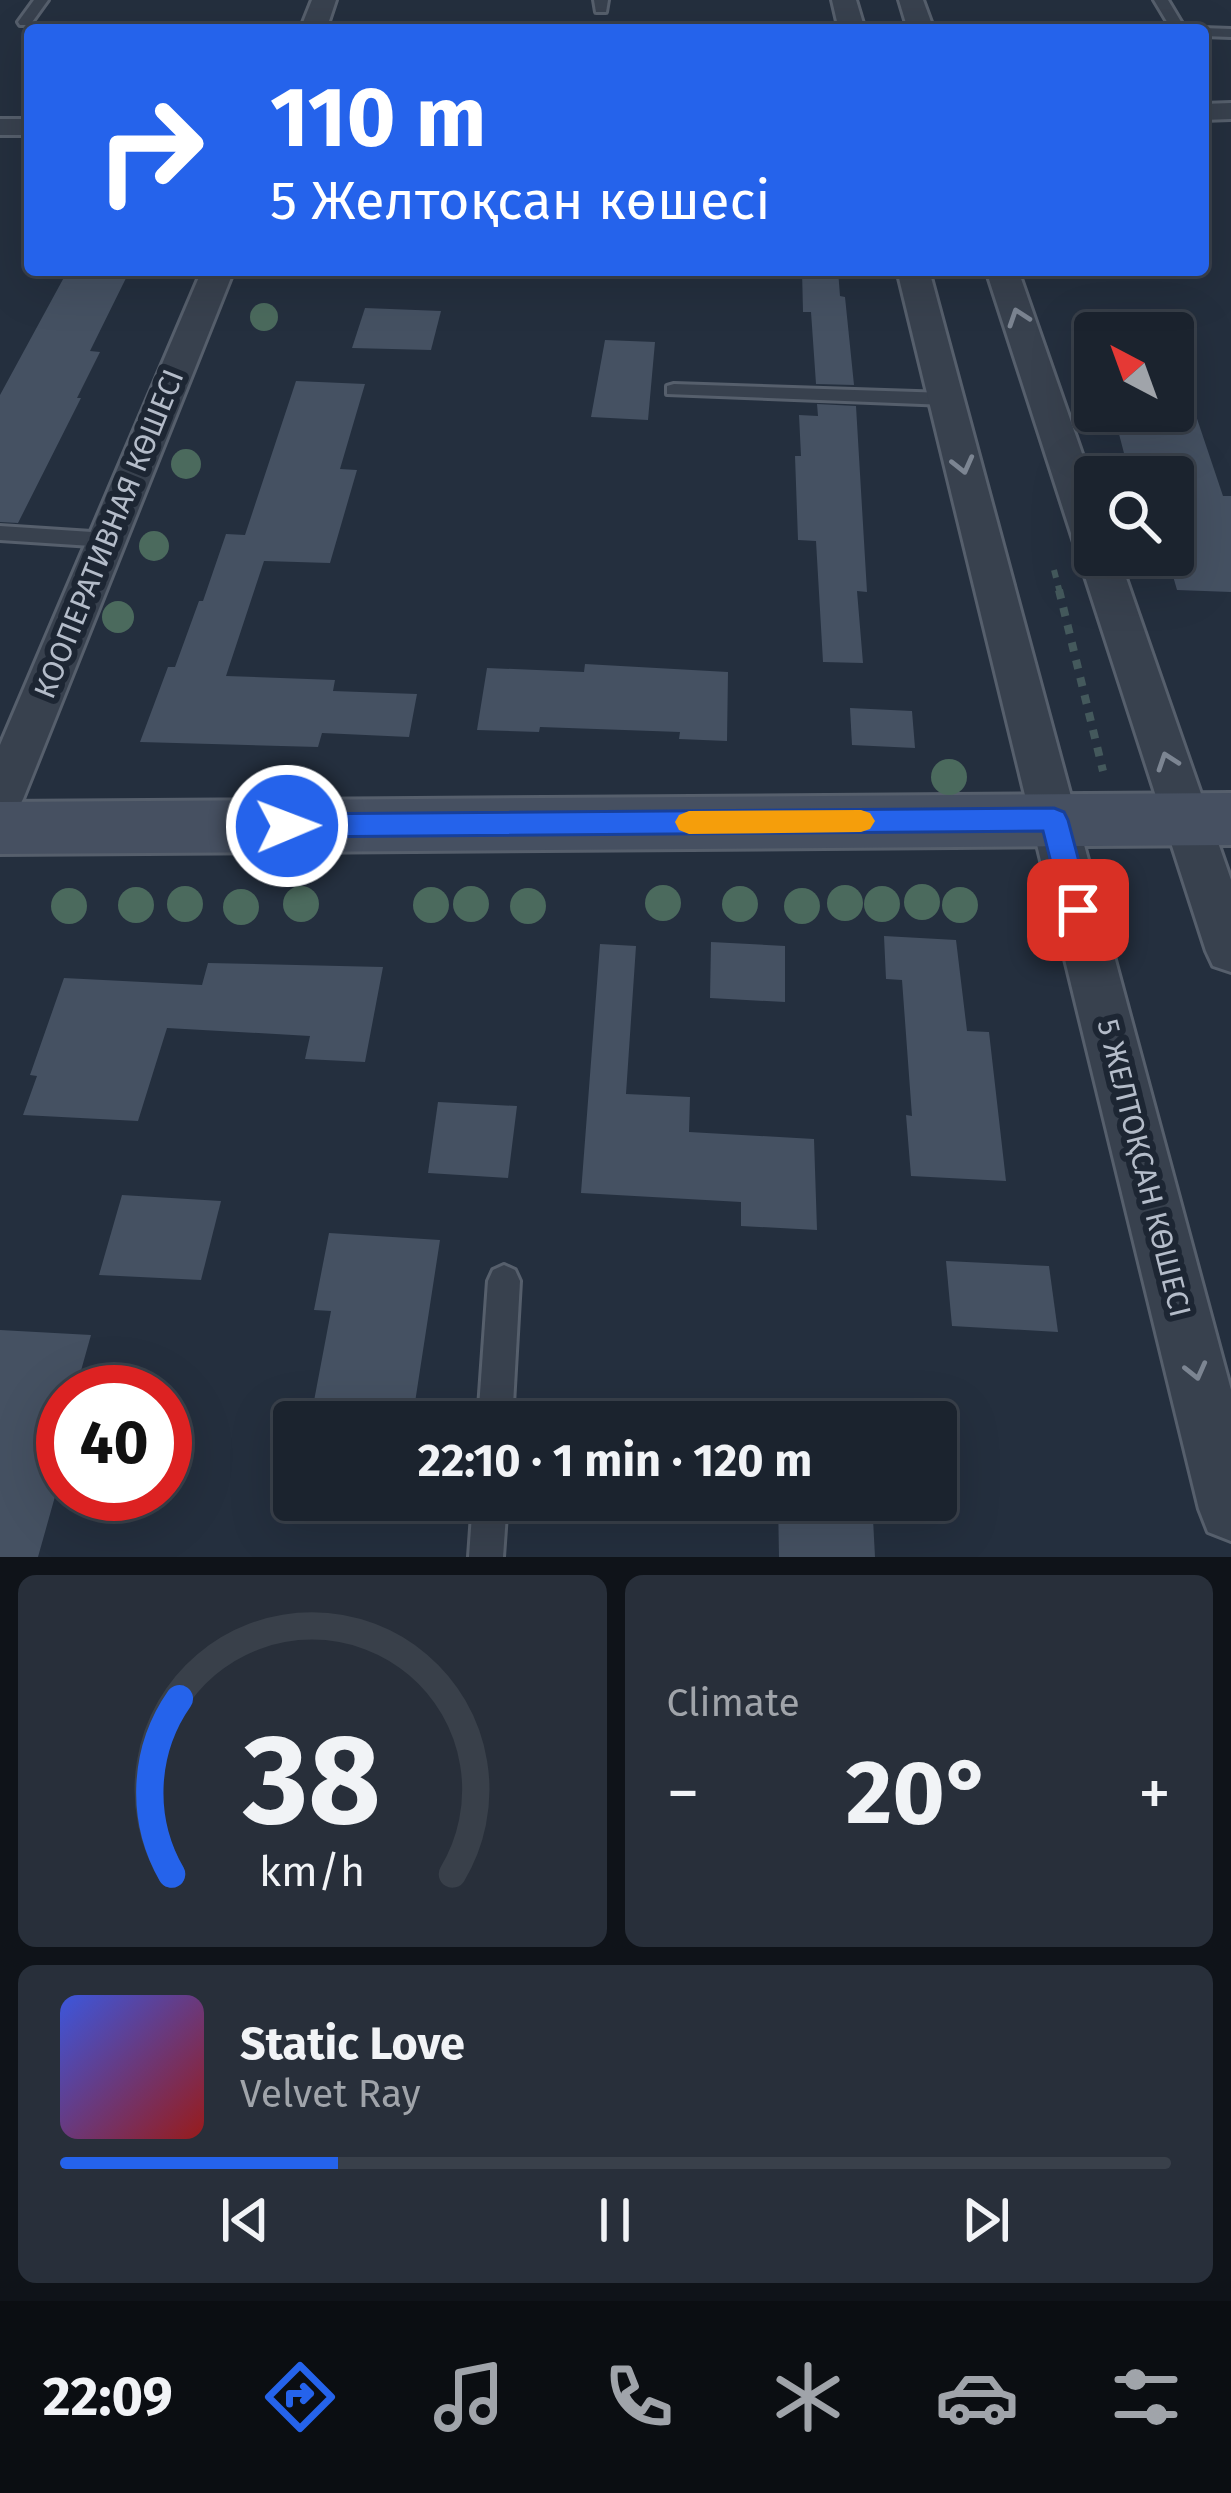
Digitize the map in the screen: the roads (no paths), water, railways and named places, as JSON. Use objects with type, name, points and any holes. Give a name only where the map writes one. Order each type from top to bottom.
[{"type":"street","name":"КООПЕРАТИВНАЯ КӨШЕСІ","points":[[0,799],[216,276]]},
{"type":"street","name":"5 ЖЕЛТОҚСАН КӨШЕСІ","points":[[915,276],[1231,1509]]},
{"type":"street","points":[[1004,276],[1074,485]]},
{"type":"street","points":[[1107,576],[1209,819],[1231,951]]},
{"type":"street","points":[[0,828],[1209,819]]},
{"type":"lane","points":[[25,22],[41,0]]},
{"type":"lane","points":[[674,391],[946,399]]},
{"type":"lane","points":[[0,533],[107,540]]},
{"type":"lane","points":[[496,1401],[504,1281]]},
{"type":"lane","points":[[486,1557],[489,1521]]}]
